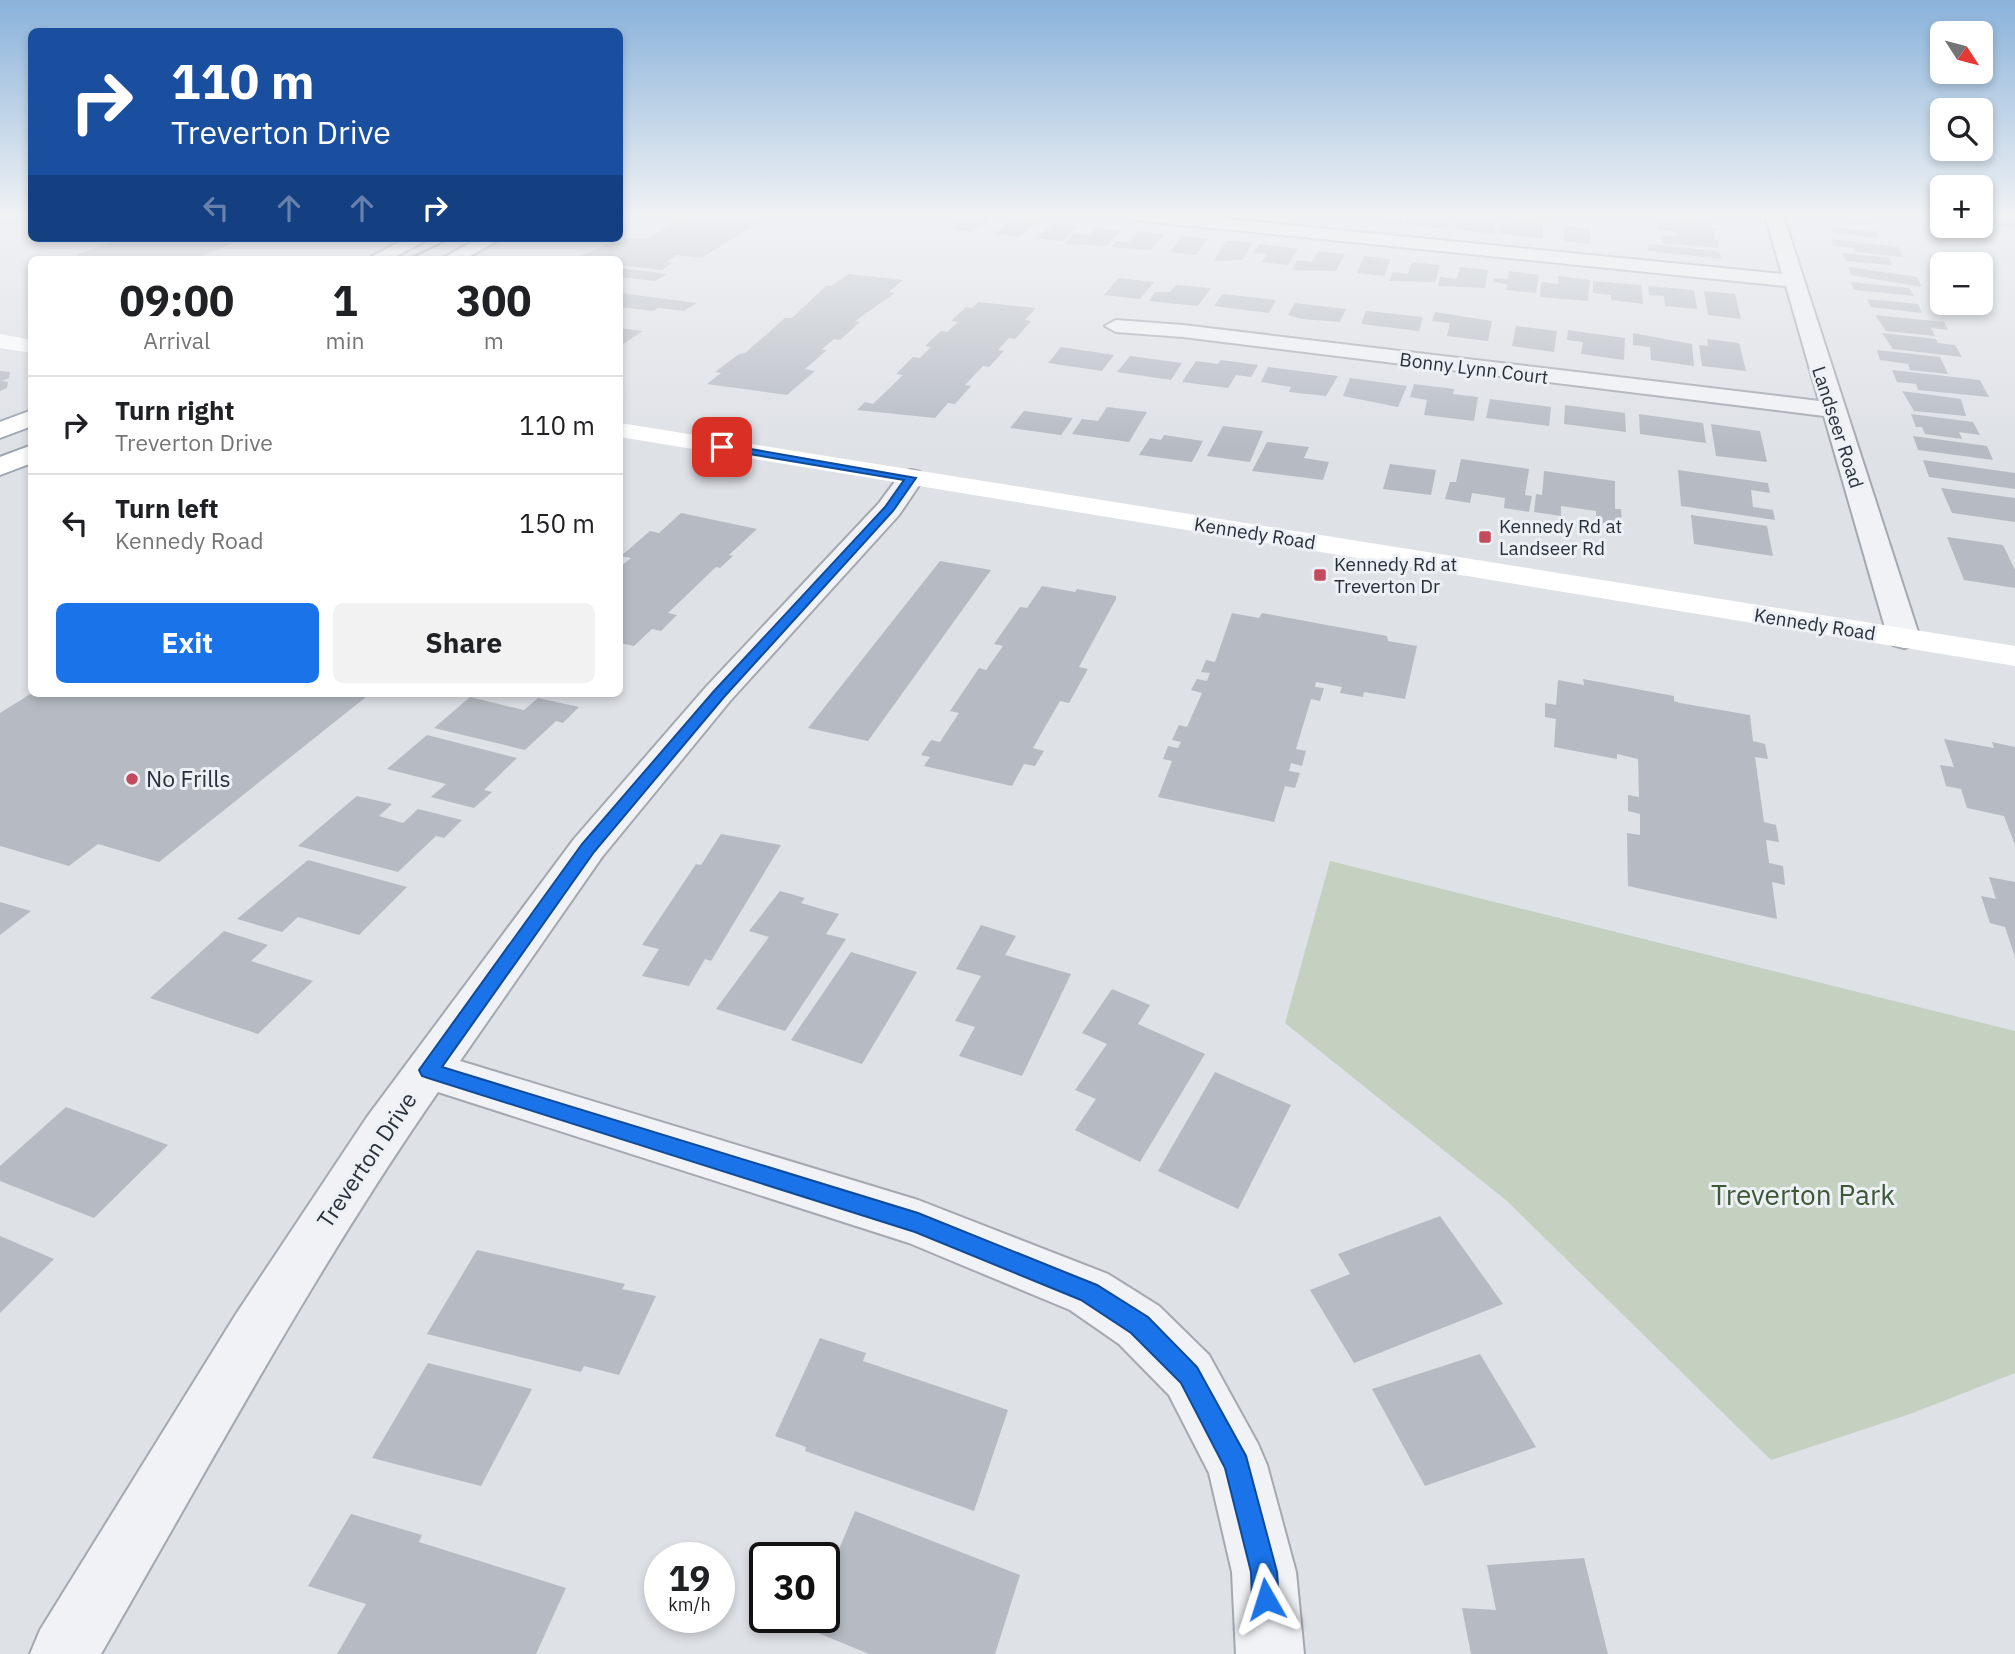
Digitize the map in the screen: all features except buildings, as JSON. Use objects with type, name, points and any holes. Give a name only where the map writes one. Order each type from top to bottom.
[{"type":"main road","points":[[0,341],[28,346]]},
{"type":"main road","points":[[0,431],[28,419]]},
{"type":"main road","name":"Kennedy Road","points":[[623,430],[2015,656]]},
{"type":"main road","points":[[0,467],[28,455]]},
{"type":"street","name":"Landseer Road","points":[[1796,292],[1904,638]]},
{"type":"street","name":"Bonny Lynn Court","points":[[1116,326],[1184,331],[1832,410]]},
{"type":"street","name":"Treverton Drive","points":[[64,1654],[256,1333],[384,1131],[588,848],[719,694],[889,509],[911,478]]},
{"type":"street","points":[[428,1070],[918,1223],[1089,1292],[1139,1325],[1189,1375],[1237,1465],[1264,1572],[1270,1654]]},
{"type":"green space","name":"Treverton Park","points":[[1330,861],[2015,1031],[2015,1373],[1910,1414],[1771,1460],[1507,1201],[1285,1023]]},
{"type":"place","name":"Kennedy Rd at Landseer Rd","points":[[1485,537]]},
{"type":"place","name":"Kennedy Rd at Treverton Dr","points":[[1320,575]]},
{"type":"place","name":"No Frills","points":[[132,779]]},
{"type":"route","points":[[722,447],[911,478],[889,509],[719,694],[588,848],[428,1070],[918,1223],[1089,1292],[1139,1325],[1189,1375],[1237,1465],[1264,1572],[1266,1599]]}]
